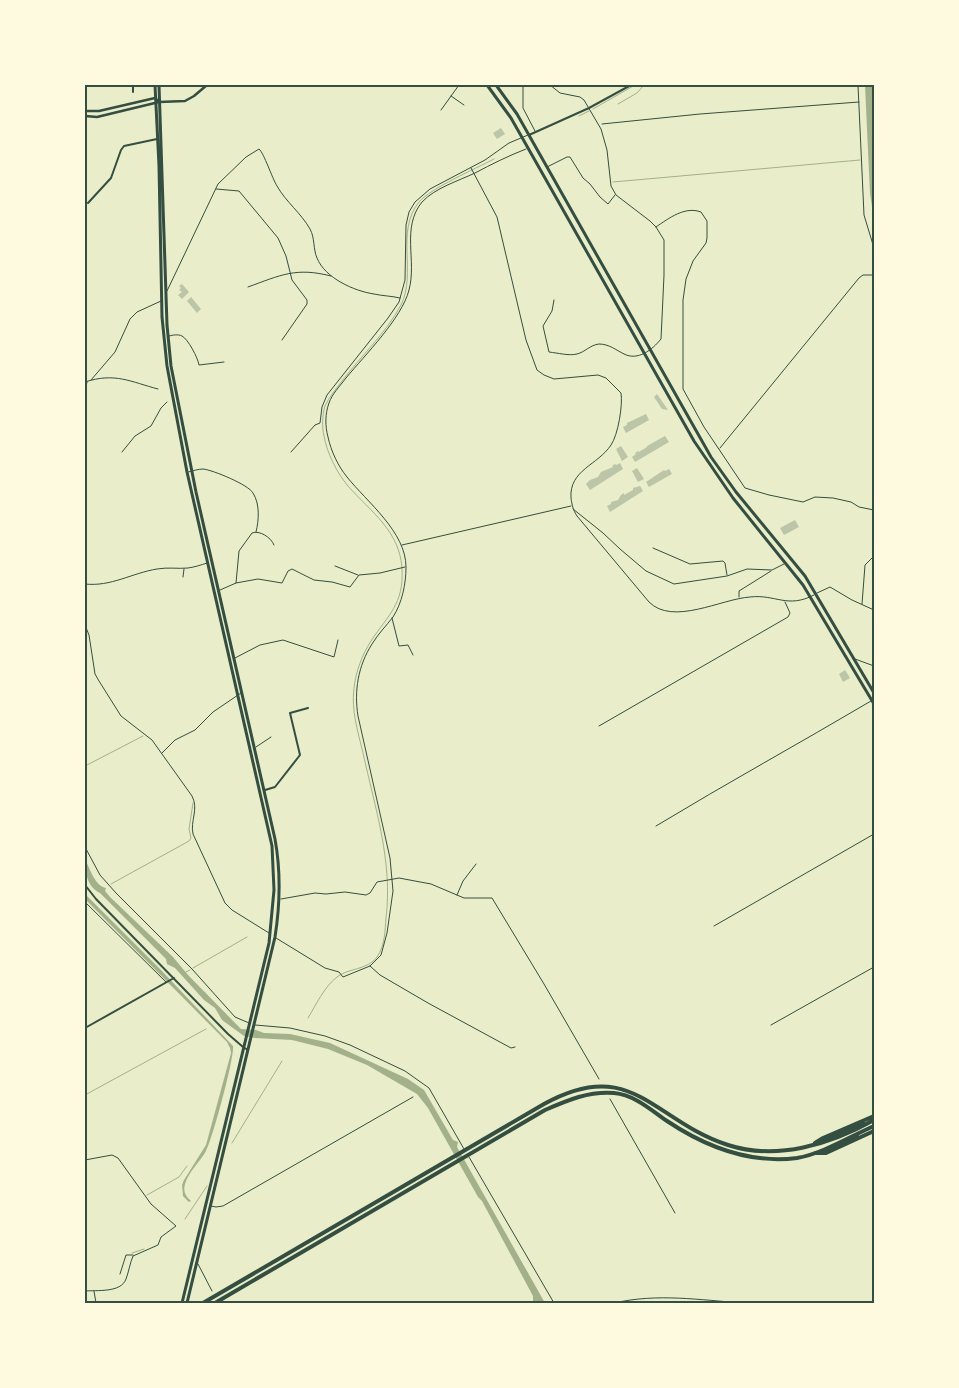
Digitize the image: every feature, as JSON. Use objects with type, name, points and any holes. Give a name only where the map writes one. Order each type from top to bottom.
[{"type":"highway","points":[[203,1303],[556,1097],[576,1089],[606,1086],[626,1090],[649,1101],[683,1125],[707,1138],[739,1148],[767,1152],[795,1149],[832,1140],[874,1118]]},
{"type":"highway","points":[[215,1303],[545,1110],[587,1094],[616,1093],[628,1096],[691,1136],[734,1154],[749,1157],[775,1159],[813,1154],[874,1128]]},
{"type":"main road","points":[[155,85],[168,336],[174,385],[272,846],[274,900],[271,935],[252,1025]]},
{"type":"main road","points":[[157,101],[159,85]]},
{"type":"main road","points":[[487,85],[506,110],[686,428],[711,468],[786,562],[811,597],[873,702]]},
{"type":"main road","points":[[496,85],[511,105],[529,135],[711,457],[736,492],[801,570],[874,693]]},
{"type":"main road","points":[[159,138],[162,300],[166,360],[187,472],[208,563],[234,659],[240,694],[277,848],[279,900],[275,937],[182,1303]]},
{"type":"main road","points":[[187,1303],[246,1049]]},
{"type":"street","points":[[133,85],[133,92]]},
{"type":"street","points":[[85,111],[99,111],[157,101],[188,100],[207,85]]},
{"type":"street","points":[[529,135],[589,108],[631,85]]},
{"type":"street","points":[[85,116],[97,116],[157,101]]},
{"type":"street","points":[[88,203],[111,178],[120,150],[124,146],[159,138]]},
{"type":"street","points":[[264,790],[275,787],[300,755],[290,713],[308,708]]},
{"type":"street","points":[[85,885],[96,899],[228,1034],[246,1049]]},
{"type":"street","points":[[85,1028],[174,978]]},
{"type":"lane","points":[[441,110],[458,85]]},
{"type":"lane","points":[[523,85],[523,108],[535,132]]},
{"type":"lane","points":[[550,85],[560,93],[583,98],[599,124],[606,150],[611,186],[616,195],[642,214],[662,235],[664,245],[663,335],[661,340],[644,354],[630,356],[601,344],[593,345],[577,354],[550,352],[543,326],[552,311],[554,300]]},
{"type":"lane","points":[[451,96],[464,105]]},
{"type":"lane","points":[[290,452],[314,425],[320,423],[322,407],[327,396],[388,318],[400,298],[405,280],[406,225],[411,209],[426,191],[471,168],[509,143],[529,135]]},
{"type":"lane","points":[[275,937],[325,968],[339,972],[343,977],[370,966],[381,955],[385,943],[393,891],[390,858],[358,716],[356,695],[360,670],[367,652],[392,618],[402,596],[405,567],[404,550],[391,527],[340,467],[327,435],[327,410],[332,397],[342,383],[381,336],[404,304],[410,284],[410,230],[414,215],[424,201],[473,172],[528,148]]},
{"type":"lane","points":[[91,380],[115,352],[130,319],[137,312],[162,300],[215,189],[222,178],[254,151],[260,150],[264,156],[269,172],[284,197],[301,216],[312,234],[318,260],[332,276]]},
{"type":"lane","points":[[546,167],[570,157],[583,178],[604,202],[608,204],[616,195]]},
{"type":"lane","points":[[471,168],[497,217],[526,340],[537,370],[554,379],[598,374],[606,378],[621,393],[622,405],[614,442],[575,479],[571,491],[572,506],[577,516],[647,600],[660,610],[671,612],[753,596],[784,602],[797,602],[811,597],[830,586],[874,610]]},
{"type":"lane","points":[[215,189],[236,190],[241,193],[278,238],[286,256],[294,283],[308,301],[282,340]]},
{"type":"lane","points":[[656,227],[674,215],[690,210],[701,212],[707,221],[706,243],[689,268],[683,293],[683,389],[718,450],[744,487],[769,495],[803,502],[815,497],[833,498],[874,510]]},
{"type":"lane","points":[[248,287],[290,273],[310,271],[332,276],[366,293],[400,298]]},
{"type":"lane","points":[[168,336],[182,336],[197,356],[199,365],[224,362]]},
{"type":"lane","points":[[85,392],[86,382],[91,380],[126,378],[158,390]]},
{"type":"lane","points":[[122,452],[135,436],[151,426],[161,408],[167,402]]},
{"type":"lane","points":[[187,472],[209,470],[252,491],[256,499],[258,515],[256,532]]},
{"type":"lane","points":[[401,545],[572,506]]},
{"type":"lane","points":[[573,509],[603,532],[646,571],[665,581],[678,584],[699,579],[727,576],[748,569],[772,570]]},
{"type":"lane","points":[[236,583],[239,568],[239,551],[250,534],[256,532],[270,538],[274,545]]},
{"type":"lane","points":[[653,548],[690,564],[723,561],[727,576]]},
{"type":"lane","points":[[862,605],[865,565],[874,556]]},
{"type":"lane","points":[[740,598],[740,592],[786,562]]},
{"type":"lane","points":[[85,584],[108,583],[160,568],[184,568],[208,563]]},
{"type":"lane","points":[[335,566],[359,575],[380,573],[405,567]]},
{"type":"lane","points":[[184,568],[184,578]]},
{"type":"lane","points":[[217,591],[236,583],[258,579],[283,582],[288,571],[292,569],[314,580],[350,587],[359,575]]},
{"type":"lane","points":[[599,726],[788,617],[790,613],[784,602]]},
{"type":"lane","points":[[392,618],[399,646],[410,647],[413,655]]},
{"type":"lane","points":[[85,625],[99,681],[121,716],[148,736],[195,801],[193,834],[225,903],[232,910],[271,935]]},
{"type":"lane","points":[[234,659],[260,644],[283,640],[334,657],[338,640]]},
{"type":"lane","points":[[854,659],[874,666]]},
{"type":"lane","points":[[162,753],[175,740],[195,730],[213,712],[240,694]]},
{"type":"lane","points":[[656,826],[707,794],[873,702]]},
{"type":"lane","points":[[254,749],[271,737]]},
{"type":"lane","points":[[714,926],[874,834]]},
{"type":"lane","points":[[85,847],[100,875],[192,969],[235,1017],[252,1025],[290,1028],[338,1040],[405,1071],[426,1085],[554,1303]]},
{"type":"lane","points":[[457,896],[463,881],[476,864]]},
{"type":"lane","points":[[274,900],[316,893],[345,892],[366,895],[370,893],[377,882],[399,878],[430,884],[464,898],[490,897],[495,901],[599,1079]]},
{"type":"lane","points":[[85,902],[166,982]]},
{"type":"lane","points":[[370,966],[380,976],[434,1007],[511,1048],[515,1047]]},
{"type":"lane","points":[[771,1024],[874,967]]},
{"type":"lane","points":[[210,1206],[223,1206],[413,1097]]},
{"type":"lane","points":[[610,1100],[675,1213]]},
{"type":"lane","points":[[85,1160],[112,1155],[118,1158],[151,1204],[176,1226],[161,1238],[158,1245],[133,1256],[130,1254],[126,1255],[120,1274]]},
{"type":"lane","points":[[85,1291],[114,1288],[124,1284],[133,1256]]},
{"type":"lane","points":[[197,1264],[212,1291]]},
{"type":"lane","points":[[94,1290],[96,1303]]},
{"type":"lane","points":[[614,1303],[662,1296],[743,1303]]},
{"type":"path","points":[[858,85],[864,215],[874,248]]},
{"type":"path","points":[[599,124],[859,102]]},
{"type":"path","points":[[718,450],[859,278],[862,275],[874,275]]},
{"type":"shaded area","points":[[865,85],[873,85],[874,219],[870,194]]},
{"type":"shaded area","points":[[85,859],[96,881],[106,888],[105,891],[110,897],[173,957],[241,1029],[256,1030],[264,1033],[290,1034],[330,1043],[408,1079],[424,1090],[453,1140],[458,1142],[457,1147],[545,1303],[533,1303],[533,1296],[482,1201],[428,1108],[417,1094],[367,1065],[328,1049],[292,1040],[244,1036],[222,1020],[215,1008],[204,1000],[175,968],[167,964],[166,959],[92,887],[86,874]]},
{"type":"shaded area","points":[[85,894],[233,1046],[227,1081],[209,1144],[185,1184],[185,1193],[191,1201],[189,1202],[183,1196],[182,1185],[206,1145],[231,1053],[230,1048],[227,1042],[86,900]]},
{"type":"building","points":[[501,128],[505,134],[497,139],[493,133]]},
{"type":"building","points":[[182,284],[189,292],[182,299],[178,295],[182,292],[179,290],[181,288],[179,286]]},
{"type":"building","points":[[191,297],[201,309],[197,313],[187,301]]},
{"type":"building","points":[[657,394],[668,410],[662,409],[654,397]]},
{"type":"building","points":[[646,414],[649,420],[626,433],[623,427],[627,423]]},
{"type":"building","points":[[665,436],[669,442],[635,462],[632,457],[635,453]]},
{"type":"building","points":[[621,446],[628,457],[622,461],[616,449]]},
{"type":"building","points":[[620,463],[623,469],[590,490],[586,484],[590,480],[598,477],[601,472],[613,467],[615,464]]},
{"type":"building","points":[[637,468],[644,479],[638,482],[632,471]]},
{"type":"building","points":[[669,469],[672,474],[649,487],[646,482],[664,470]]},
{"type":"building","points":[[640,486],[643,491],[610,512],[607,506],[611,502],[618,500],[621,495],[633,490],[633,488]]},
{"type":"building","points":[[795,520],[799,527],[784,535],[780,528]]},
{"type":"building","points":[[845,670],[850,678],[843,682],[839,674]]},
{"type":"waterway","points":[[593,109],[635,85]]},
{"type":"waterway","points":[[618,104],[637,93],[644,85]]},
{"type":"waterway","points":[[579,116],[589,111]]},
{"type":"waterway","points":[[308,1018],[332,981],[342,974],[363,967],[373,961],[380,953],[383,943],[388,897],[385,856],[356,721],[353,696],[356,675],[362,658],[371,641],[394,608],[398,600],[402,581],[400,556],[390,533],[348,486],[340,475],[327,449],[323,433],[324,410],[333,393],[381,335],[401,305],[407,279],[408,226],[419,202],[443,185],[494,159]]},
{"type":"waterway","points":[[613,182],[860,160]]},
{"type":"waterway","points":[[85,766],[143,736]]},
{"type":"waterway","points":[[111,884],[189,841],[191,838],[189,829],[193,803]]},
{"type":"waterway","points":[[193,968],[247,937]]},
{"type":"waterway","points":[[184,973],[190,970]]},
{"type":"waterway","points":[[85,1095],[206,1029]]},
{"type":"waterway","points":[[232,1143],[282,1061]]},
{"type":"waterway","points":[[147,1195],[179,1177],[187,1166]]},
{"type":"waterway","points":[[185,1219],[207,1186]]},
{"type":"waterway","points":[[132,1253],[144,1249]]}]
